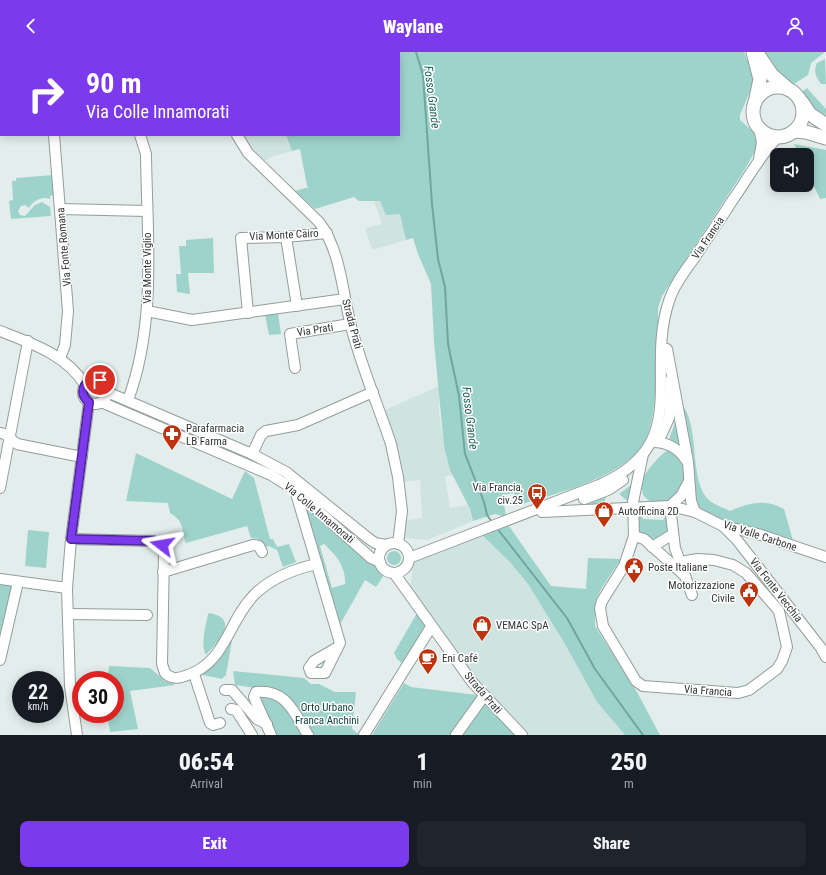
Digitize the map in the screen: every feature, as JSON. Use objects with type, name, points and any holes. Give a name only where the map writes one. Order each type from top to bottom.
[{"type":"main road","points":[[753,52],[760,79],[753,115],[759,128],[769,135],[778,137],[787,135],[794,131],[802,119],[802,105],[800,99]]},
{"type":"main road","points":[[757,52],[772,75],[800,99],[810,114],[826,125]]},
{"type":"main road","points":[[755,101],[766,90],[781,87],[788,89]]},
{"type":"main road","points":[[794,131],[806,132],[826,138]]},
{"type":"street","name":"Via Francia","points":[[758,164],[762,142],[759,128]]},
{"type":"street","name":"Via Fonte Romana","points":[[54,136],[68,311],[65,345],[60,358]]},
{"type":"street","name":"Via Monte Viglio","points":[[128,400],[141,352],[149,283],[146,154],[140,136]]},
{"type":"street","name":"Strada Prati","points":[[238,136],[248,153],[309,212],[327,233],[335,253],[350,324],[391,444],[398,477],[402,511],[398,544]]},
{"type":"street","name":"Via Francia","points":[[408,562],[480,531],[544,508],[612,480],[628,469],[655,442],[660,417],[662,333],[665,316],[676,285],[778,137]]},
{"type":"street","points":[[60,209],[147,211]]},
{"type":"street","name":"Via Monte Cairo","points":[[248,313],[241,238],[286,237],[327,233]]},
{"type":"street","points":[[286,237],[297,306]]},
{"type":"street","points":[[147,310],[192,320],[345,299]]},
{"type":"street","name":"Via Francia","points":[[665,316],[666,343],[671,379],[679,412],[688,462],[691,501],[695,512]]},
{"type":"street","name":"Via Prati","points":[[295,368],[290,334],[350,324]]},
{"type":"street","points":[[0,331],[28,341],[60,358],[74,370],[85,385]]},
{"type":"street","points":[[0,488],[28,341]]},
{"type":"street","name":"Via Francia","points":[[544,508],[572,503],[608,490],[627,478],[641,465],[668,418],[671,379]]},
{"type":"street","points":[[90,380],[100,380],[105,385],[107,392],[105,398],[101,402],[95,404],[89,402],[83,394],[85,385],[90,380]]},
{"type":"street","points":[[107,392],[252,454],[297,478],[375,543],[386,545],[398,544],[406,549],[408,562],[406,590]]},
{"type":"street","points":[[252,454],[261,435],[266,430],[298,425],[373,392]]},
{"type":"street","points":[[77,735],[70,686],[67,588],[71,539],[89,402]]},
{"type":"street","name":"Via Colle Innamorati","points":[[101,402],[271,475],[295,490],[371,558],[380,562]]},
{"type":"street","points":[[0,433],[5,434],[17,444],[82,457]]},
{"type":"street","points":[[655,442],[675,448],[688,462]]},
{"type":"street","name":"Via Francia","points":[[643,454],[632,509],[634,536],[628,564],[624,566],[602,601],[601,619],[603,626],[636,681],[642,686],[738,693],[750,690],[777,669],[786,654],[787,647],[779,611],[746,573],[733,565],[714,560],[698,559],[680,562]]},
{"type":"street","points":[[608,490],[612,480]]},
{"type":"street","points":[[689,481],[681,496],[670,506],[675,548],[692,595]]},
{"type":"street","points":[[637,483],[640,497],[648,505],[655,508]]},
{"type":"street","points":[[295,490],[340,643],[338,647]]},
{"type":"street","name":"Via Francia","points":[[523,515],[557,511],[655,508],[670,506],[695,512]]},
{"type":"street","name":"Via Valle Carbone","points":[[695,512],[723,526],[758,534],[826,557]]},
{"type":"street","name":"Via Fonte Vecchia","points":[[723,526],[737,540],[821,648],[826,657]]},
{"type":"street","points":[[652,546],[673,534]]},
{"type":"street","points":[[634,536],[644,539],[685,576]]},
{"type":"street","points":[[71,539],[154,541],[162,545],[164,553],[163,669],[165,673],[172,678],[194,674],[220,650],[253,596],[264,587],[284,575],[317,564]]},
{"type":"street","points":[[163,572],[253,545],[259,546],[262,552]]},
{"type":"street","points":[[386,545],[380,553],[380,562],[385,570],[394,573],[403,570],[408,562]]},
{"type":"street","name":"Strada Prati","points":[[394,573],[431,627],[484,696],[522,735]]},
{"type":"street","points":[[0,579],[67,588]]},
{"type":"street","points":[[0,660],[18,582]]},
{"type":"street","points":[[68,614],[147,616]]},
{"type":"street","points":[[364,735],[431,627]]},
{"type":"street","points":[[194,674],[210,723],[213,725],[220,723]]},
{"type":"street","points":[[225,690],[232,690],[257,719],[267,724]]},
{"type":"street","points":[[271,735],[254,695],[256,692],[270,693],[282,697],[308,735]]},
{"type":"street","points":[[456,735],[484,696]]},
{"type":"street","points":[[231,709],[236,710],[252,735]]},
{"type":"shaded area","points":[[245,136],[286,136],[292,151],[271,157],[262,162]]},
{"type":"shaded area","points":[[374,201],[380,201],[400,213],[406,240],[372,250],[365,228],[382,224]]},
{"type":"shaded area","points":[[439,386],[439,411],[444,446],[453,475],[445,476],[450,508],[468,505],[473,521],[427,540],[401,538],[404,521],[422,518],[420,480],[403,482],[400,460],[383,411]]},
{"type":"shaded area","points":[[482,535],[509,561],[528,584],[565,644],[597,702],[625,735],[526,735],[484,690],[410,588],[414,561]]},
{"type":"green space","points":[[400,52],[744,52],[755,79],[740,115],[740,120],[757,135],[759,144],[745,169],[662,296],[658,308],[658,358],[655,398],[653,416],[649,432],[644,443],[634,455],[620,466],[604,475],[568,490],[516,506],[514,493],[503,495],[506,517],[495,514],[473,521],[470,509],[450,470],[444,446],[434,342],[431,284],[413,238],[406,240],[400,214],[386,215],[380,201],[359,201],[354,197],[315,209],[295,191],[309,187],[307,186],[300,149],[292,151],[286,136],[400,136]]},
{"type":"green space","points":[[762,52],[825,52],[811,63],[808,75],[791,86],[781,79]]},
{"type":"green space","points":[[825,59],[826,84],[821,84],[816,77],[815,69],[817,63]]},
{"type":"green space","points":[[807,88],[826,109],[826,119],[817,113],[802,96],[802,92]]},
{"type":"green space","points":[[794,144],[826,150],[826,198],[820,199],[814,186],[814,148],[796,148]]},
{"type":"green space","points":[[53,175],[54,195],[50,196],[50,199],[44,198],[38,200],[29,208],[25,205],[21,206],[18,211],[20,215],[25,216],[35,205],[42,202],[50,207],[51,216],[11,219],[9,201],[13,200],[12,181],[16,181],[16,178]]},
{"type":"green space","points":[[213,238],[214,273],[188,273],[190,294],[177,292],[176,274],[181,274],[179,246],[186,246],[186,240]]},
{"type":"green space","points":[[278,313],[281,334],[269,335],[265,315]]},
{"type":"green space","points":[[680,402],[687,412],[691,424],[699,481],[703,492],[710,501],[730,511],[757,503],[770,504],[784,509],[794,544],[724,523],[695,512]]},
{"type":"green space","points":[[676,420],[682,447],[669,439]]},
{"type":"green space","points":[[670,449],[683,462],[685,472],[684,482],[680,490],[667,502],[659,504],[651,502],[643,495],[643,479],[655,462]]},
{"type":"green space","points":[[136,453],[232,499],[245,471],[254,478],[270,539],[273,539],[277,547],[289,544],[296,562],[283,567],[277,550],[269,546],[263,548],[258,539],[251,538],[247,526],[186,543],[181,523],[170,513],[168,503],[126,501]]},
{"type":"green space","points":[[631,485],[632,486],[630,503],[619,494]]},
{"type":"green space","points":[[606,497],[604,504],[588,504]]},
{"type":"green space","points":[[301,498],[370,562],[386,572],[376,587],[365,580],[338,628]],"holes":[[[324,544],[340,562],[345,578],[345,584],[332,588],[320,546]]]},
{"type":"green space","points":[[639,515],[641,515],[643,519],[663,520],[667,515],[668,533],[661,538],[649,539],[639,531]]},
{"type":"green space","points":[[504,526],[509,526],[551,586],[586,589],[588,558],[621,559],[601,589],[595,602],[595,626],[637,692],[660,735],[625,735],[597,702],[565,644],[528,584],[509,561],[482,535]]},
{"type":"green space","points":[[28,530],[49,532],[46,568],[25,566]]},
{"type":"green space","points":[[394,551],[399,553],[401,558],[399,563],[394,565],[389,563],[387,558],[389,553]]},
{"type":"green space","points":[[0,581],[13,582],[0,633]]},
{"type":"green space","points":[[210,613],[219,616],[224,621],[225,626],[224,632],[206,655],[203,640],[208,614]]},
{"type":"green space","points":[[417,613],[425,625],[403,664],[397,659],[394,653]]},
{"type":"green space","points":[[228,640],[232,640],[226,675],[222,679],[203,675],[200,670]]},
{"type":"green space","points":[[109,666],[150,668],[165,681],[175,685],[130,691],[138,729],[110,732],[108,723],[124,723],[124,671],[109,671]]},
{"type":"green space","name":"Orto Urbano Franca Anchini","points":[[233,671],[304,678],[311,684],[319,684],[335,692],[356,692],[352,729],[360,735],[314,735],[289,697],[270,690],[235,685]]},
{"type":"green space","points":[[404,683],[411,687],[477,695],[515,735],[372,735]]},
{"type":"green space","points":[[263,694],[281,700],[304,735],[276,735],[257,696]]},
{"type":"waterway","name":"Fosso Grande","points":[[416,52],[423,75],[432,204],[438,259],[445,287],[448,344],[459,396],[465,454],[484,502],[487,515],[492,522]]},
{"type":"waterway","name":"Fosso Grande","points":[[496,527],[567,618],[595,669],[643,735]]},
{"type":"place","name":"Parafarmacia LB Farma","points":[[172,451]]},
{"type":"place","name":"Via Francia, civ.25","points":[[537,510]]},
{"type":"place","name":"Autofficina 2D","points":[[604,528]]},
{"type":"place","name":"Poste Italiane","points":[[634,584]]},
{"type":"place","name":"Motorizzazione Civile","points":[[749,608]]},
{"type":"place","name":"VEMAC SpA","points":[[482,642]]},
{"type":"place","name":"Eni Café","points":[[428,675]]},
{"type":"route","points":[[100,380],[90,380],[86,383],[83,390],[85,398],[89,402],[71,539],[154,541],[159,542],[162,545]]}]
